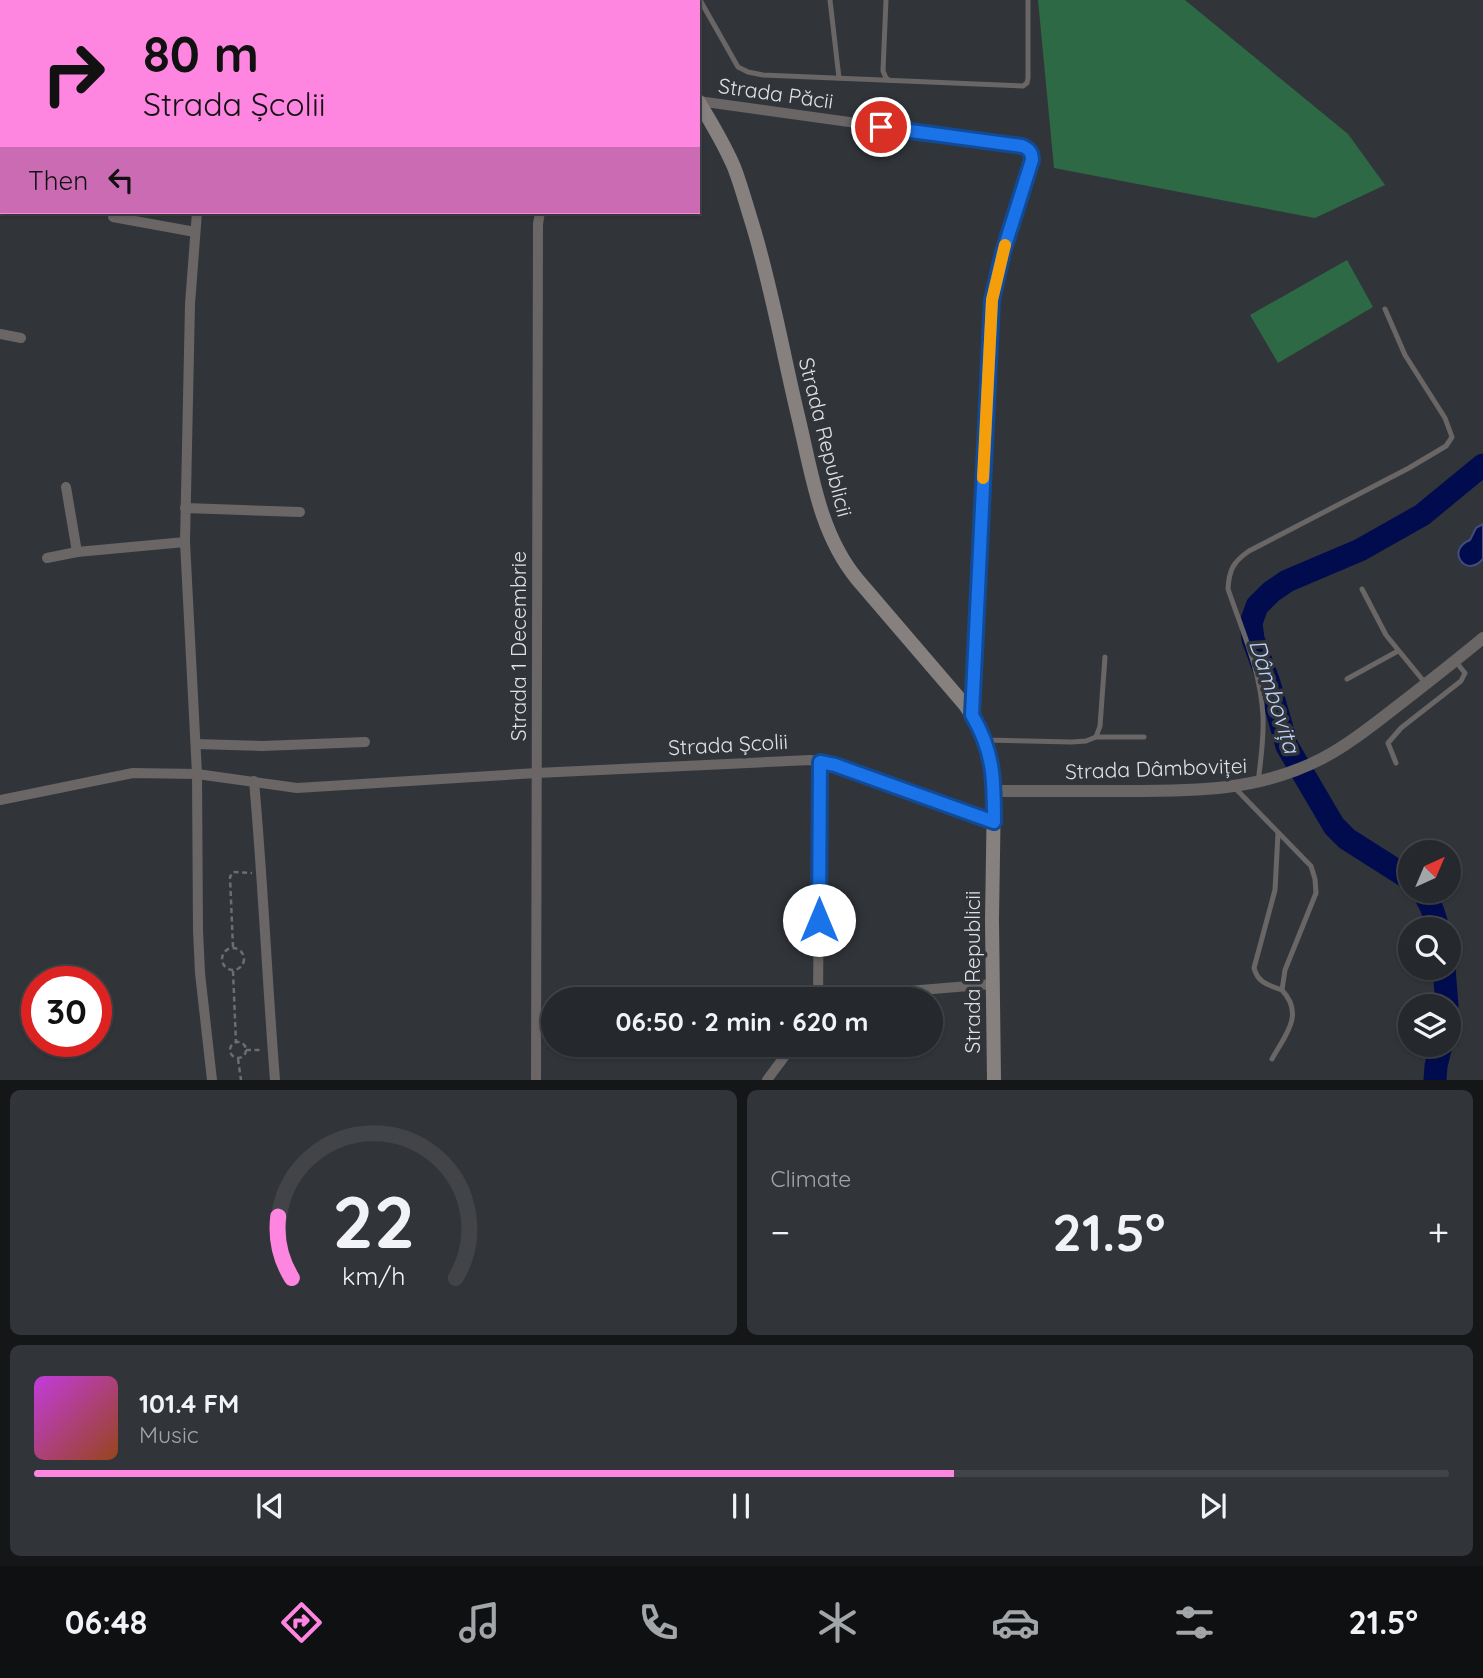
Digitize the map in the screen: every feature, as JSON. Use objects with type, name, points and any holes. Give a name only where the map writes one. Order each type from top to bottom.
[{"type":"main road","name":"Strada Republicii","points":[[700,105],[734,168],[756,234],[818,499],[833,544],[848,569],[972,715],[985,740],[994,791],[994,1080]]},
{"type":"street","name":"Strada Păcii","points":[[700,101],[1022,146],[1028,148],[1032,155],[1003,252],[992,300],[972,715]]},
{"type":"street","points":[[197,214],[190,303],[185,542],[196,744],[200,963],[212,1080]]},
{"type":"street","name":"Strada 1 Decembrie","points":[[536,1080],[540,214]]},
{"type":"street","points":[[114,217],[195,232]]},
{"type":"street","points":[[0,334],[21,338]]},
{"type":"street","points":[[66,487],[77,552]]},
{"type":"street","points":[[185,508],[300,512]]},
{"type":"street","points":[[47,558],[77,552],[185,542]]},
{"type":"street","name":"Strada Dâmboviței","points":[[994,791],[1176,791],[1234,788],[1259,783],[1320,760],[1348,744],[1483,638]]},
{"type":"street","points":[[196,744],[262,746],[365,742]]},
{"type":"street","name":"Strada Școlii","points":[[0,800],[133,773],[197,774],[297,788],[796,760],[835,765],[994,822]]},
{"type":"street","points":[[818,987],[820,762]]},
{"type":"street","points":[[254,781],[275,1080]]},
{"type":"street","points":[[943,988],[993,984]]},
{"type":"street","points":[[767,1080],[784,1057]]},
{"type":"lane","points":[[700,0],[737,67],[748,72],[763,75],[1023,86],[1028,78],[1028,0]]},
{"type":"lane","points":[[830,0],[839,78]]},
{"type":"lane","points":[[886,0],[883,71],[886,78],[892,81]]},
{"type":"lane","points":[[1259,783],[1263,713],[1255,667],[1228,589],[1228,576],[1234,565],[1249,551],[1409,468],[1446,446],[1452,437],[1445,418],[1405,355],[1385,309]]},
{"type":"lane","points":[[1362,589],[1386,635],[1426,684]]},
{"type":"lane","points":[[1347,679],[1398,651]]},
{"type":"lane","points":[[1096,737],[1102,711],[1105,657]]},
{"type":"lane","points":[[1395,763],[1388,743],[1401,728],[1461,681],[1465,673],[1455,661]]},
{"type":"lane","points":[[985,740],[1072,742],[1096,737],[1144,737]]},
{"type":"lane","points":[[1234,788],[1311,866],[1315,879],[1315,893],[1285,970],[1282,990]]},
{"type":"lane","points":[[1272,1059],[1292,1024],[1291,1002],[1282,990],[1265,985],[1257,977],[1254,968],[1275,890],[1278,833]]},
{"type":"path","points":[[233,947],[230,877],[233,872],[262,874]]},
{"type":"path","points":[[233,947],[241,951],[244,957],[243,964],[233,971],[225,968],[221,961],[222,954],[233,947]]},
{"type":"path","points":[[233,971],[236,1042],[230,1050],[238,1059],[240,1080]]},
{"type":"path","points":[[236,1042],[246,1050]]},
{"type":"path","points":[[246,1050],[273,1051]]},
{"type":"path","points":[[238,1059],[246,1050]]},
{"type":"green space","points":[[1038,0],[1185,0],[1348,134],[1385,185],[1315,218],[1054,168]]},
{"type":"green space","points":[[1347,260],[1373,307],[1278,363],[1250,315]]},
{"type":"shaded area","points":[[1483,524],[1483,559],[1470,566],[1461,561],[1459,550],[1470,540],[1476,528]]},
{"type":"waterway","name":"Dâmbovița","points":[[1398,871],[1347,839],[1334,826],[1287,746],[1253,639],[1251,623],[1257,606],[1287,581],[1360,550],[1422,515],[1483,465]]},
{"type":"waterway","name":"Dâmbovița","points":[[1429,903],[1434,917]]},
{"type":"waterway","name":"Dâmbovița","points":[[1445,980],[1446,994]]},
{"type":"waterway","name":"Dâmbovița","points":[[1435,1080],[1438,1057]]},
{"type":"slow traffic","points":[[983,478],[992,300],[1005,245]]},
{"type":"route","points":[[819,920],[820,762],[994,822],[990,756],[984,737],[972,715],[992,300],[1003,252],[1032,155],[1028,148],[1022,146],[881,127]]}]
